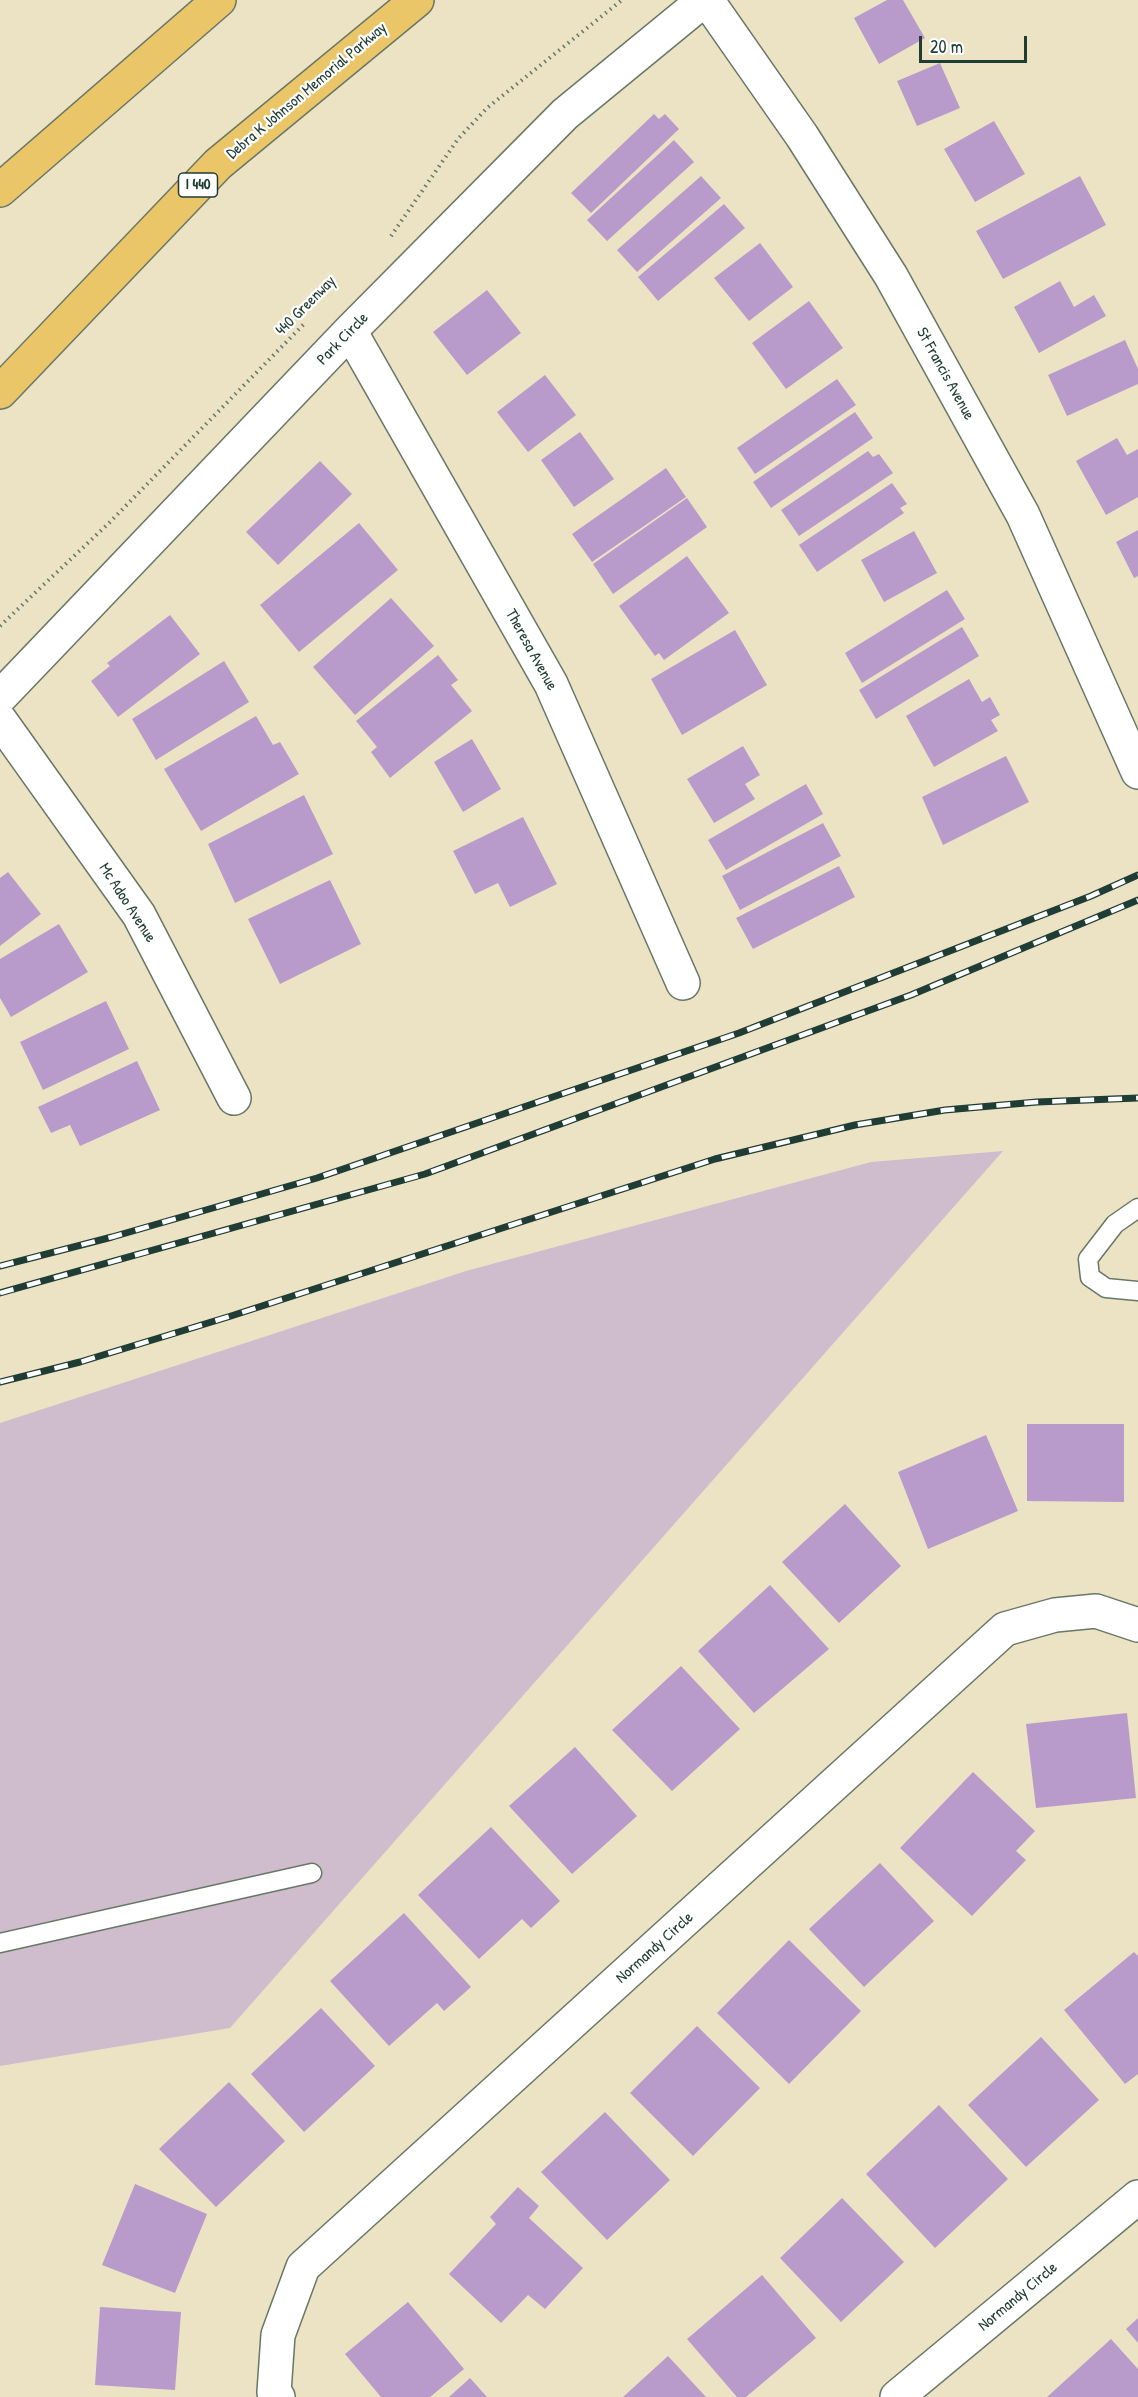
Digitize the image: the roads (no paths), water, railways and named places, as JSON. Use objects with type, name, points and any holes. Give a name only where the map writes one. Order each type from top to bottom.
[{"type":"highway","points":[[0,190],[219,0]]},
{"type":"highway","name":"Debra K Johnson Memorial Parkway","points":[[0,392],[218,165],[417,0]]},
{"type":"street","name":"Park Circle","points":[[0,697],[350,331],[565,114],[705,0]]},
{"type":"street","name":"St Francis Avenue","points":[[705,0],[802,136],[891,276],[1023,515],[1138,772]]},
{"type":"street","name":"Theresa Avenue","points":[[350,331],[551,684],[683,982]]},
{"type":"street","name":"Mc Adoo Avenue","points":[[0,720],[139,915],[234,1098]]},
{"type":"street","name":"Normandy Circle","points":[[278,2397],[274,2392],[278,2335],[303,2267],[1005,1629],[1055,1615],[1096,1611],[1138,1625]]},
{"type":"street","name":"Normandy Circle","points":[[897,2397],[1138,2197]]},
{"type":"lane","points":[[1138,1208],[1115,1224],[1088,1259],[1090,1277],[1106,1288],[1138,1291]]},
{"type":"lane","points":[[0,1943],[312,1873]]},
{"type":"railway","points":[[0,1266],[112,1237],[317,1178],[739,1033],[1091,896],[1138,875]]},
{"type":"railway","points":[[0,1293],[425,1174],[911,995],[1138,900]]},
{"type":"railway","points":[[0,1382],[80,1362],[231,1316],[715,1159],[855,1125],[945,1110],[1037,1102],[1138,1098]]}]
